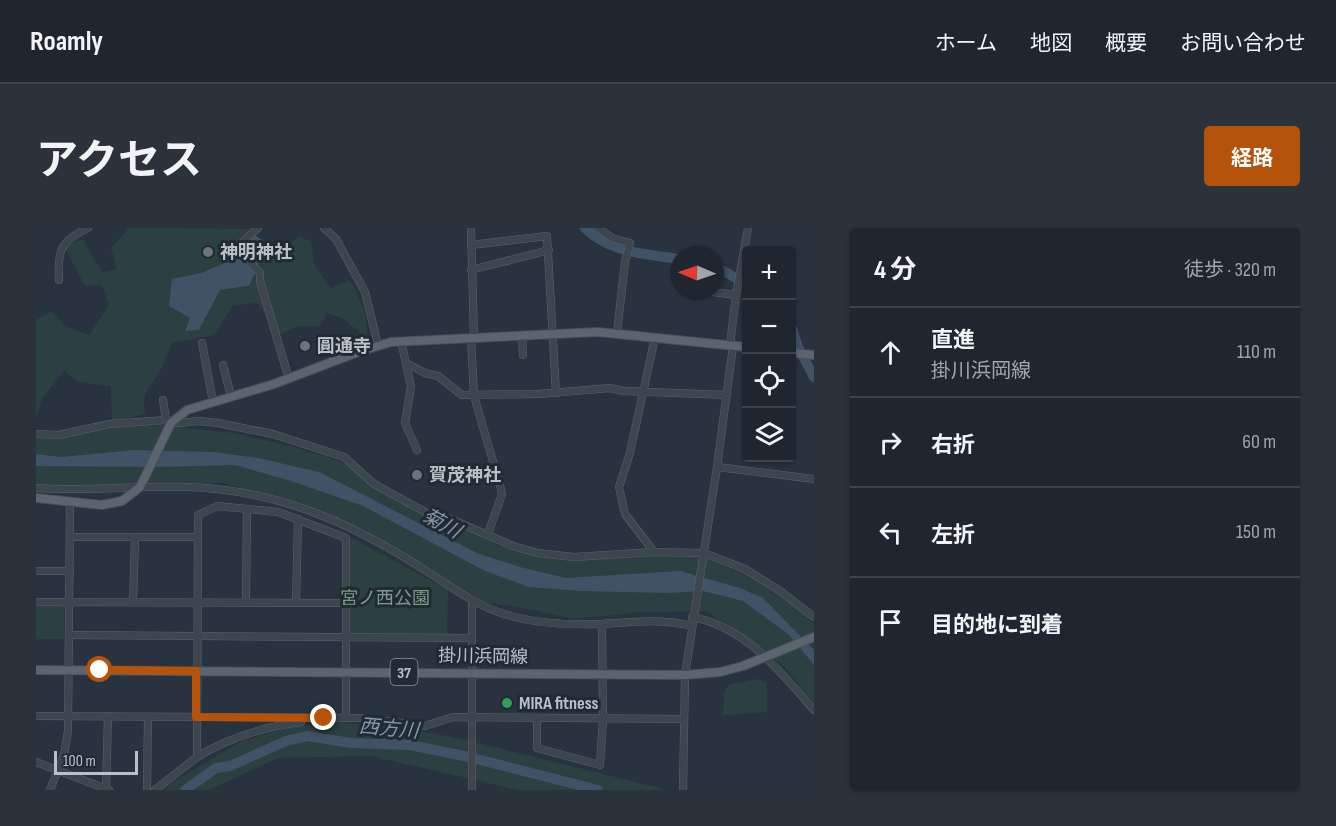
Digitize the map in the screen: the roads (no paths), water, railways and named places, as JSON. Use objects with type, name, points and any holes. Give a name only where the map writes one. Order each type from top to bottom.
[{"type":"main road","points":[[36,498],[102,505],[113,504],[128,497],[140,486],[169,422],[187,410],[289,379],[378,345],[553,333],[617,333],[742,347]]},
{"type":"main road","name":"掛川浜岡線","points":[[36,670],[685,675],[720,672],[768,657],[814,637]]},
{"type":"street","points":[[59,280],[58,266],[65,242],[68,238],[88,228]]},
{"type":"street","points":[[258,228],[236,248],[260,273],[260,281],[289,379]]},
{"type":"street","points":[[324,228],[336,239],[365,291],[378,345]]},
{"type":"street","points":[[471,228],[474,396],[502,494],[489,531]]},
{"type":"street","points":[[598,228],[612,238],[630,243],[617,333]]},
{"type":"street","points":[[683,790],[685,675],[717,467],[727,395],[736,295],[748,228]]},
{"type":"street","points":[[471,245],[548,236],[556,393]]},
{"type":"street","points":[[471,270],[549,250]]},
{"type":"street","points":[[724,294],[736,295]]},
{"type":"street","points":[[522,335],[523,355]]},
{"type":"street","points":[[654,552],[625,514],[619,487],[630,453],[655,337]]},
{"type":"street","points":[[401,342],[411,386],[405,423],[417,450]]},
{"type":"street","points":[[202,343],[213,402]]},
{"type":"street","points":[[405,363],[425,373],[438,376],[462,395],[556,393],[610,388],[643,392],[727,395]]},
{"type":"street","points":[[223,365],[231,396]]},
{"type":"street","points":[[163,400],[169,422]]},
{"type":"street","points":[[36,434],[59,435],[109,424],[199,421],[273,434],[344,457],[379,487],[429,514],[448,519],[527,551],[574,557],[654,552],[703,554],[745,569],[780,591],[814,617]]},
{"type":"street","points":[[717,467],[814,479]]},
{"type":"street","points":[[36,488],[81,490],[140,486],[229,491],[297,506],[324,516],[369,537],[472,601],[493,611],[529,620],[568,625],[645,620],[705,620],[730,629],[768,657],[814,710]]},
{"type":"street","points":[[50,790],[68,739],[70,502]]},
{"type":"street","points":[[197,758],[198,515],[217,506],[278,512],[346,538],[346,717]]},
{"type":"street","points":[[246,602],[247,509]]},
{"type":"street","points":[[296,603],[298,519]]},
{"type":"street","points":[[70,537],[198,537]]},
{"type":"street","points":[[133,602],[135,537]]},
{"type":"street","points":[[36,571],[70,571]]},
{"type":"street","points":[[472,601],[472,790]]},
{"type":"street","points":[[36,602],[346,603]]},
{"type":"street","points":[[537,718],[537,748],[600,765],[603,719],[602,624]]},
{"type":"street","points":[[69,635],[472,638]]},
{"type":"street","points":[[36,716],[346,717],[381,719],[426,726],[453,717],[683,719]]},
{"type":"street","points":[[36,762],[107,790],[108,716]]},
{"type":"street","points":[[147,790],[148,717]]},
{"type":"street","points":[[155,790],[197,758],[220,745],[256,731],[324,718]]},
{"type":"water","points":[[250,232],[270,245],[249,286],[220,290],[199,330],[185,331],[190,318],[169,306],[172,279],[201,273],[231,260]]},
{"type":"water","points":[[134,450],[214,452],[258,458],[319,472],[477,553],[520,567],[566,578],[680,571],[740,588],[763,598],[814,650],[814,665],[789,635],[743,601],[703,591],[670,593],[581,591],[529,587],[485,571],[363,506],[291,481],[235,465],[36,466],[36,454],[61,457]]},
{"type":"waterway","points":[[585,228],[606,243],[617,247],[641,254],[670,258]]},
{"type":"waterway","points":[[724,271],[742,282]]},
{"type":"waterway","points":[[796,341],[814,377]]},
{"type":"waterway","name":"西方川","points":[[185,790],[216,768],[230,766],[286,741],[308,736],[351,743],[410,745],[469,757],[598,790]]},
{"type":"place","name":"神明神社","points":[[208,252]]},
{"type":"place","name":"圓通寺","points":[[305,346]]},
{"type":"place","name":"賀茂神社","points":[[417,475]]},
{"type":"place","name":"MIRA fitness","points":[[507,703]]},
{"type":"water label","name":"菊川","points":[[442,523]]},
{"type":"park label","name":"宮ノ西公園","points":[[385,598]]}]
